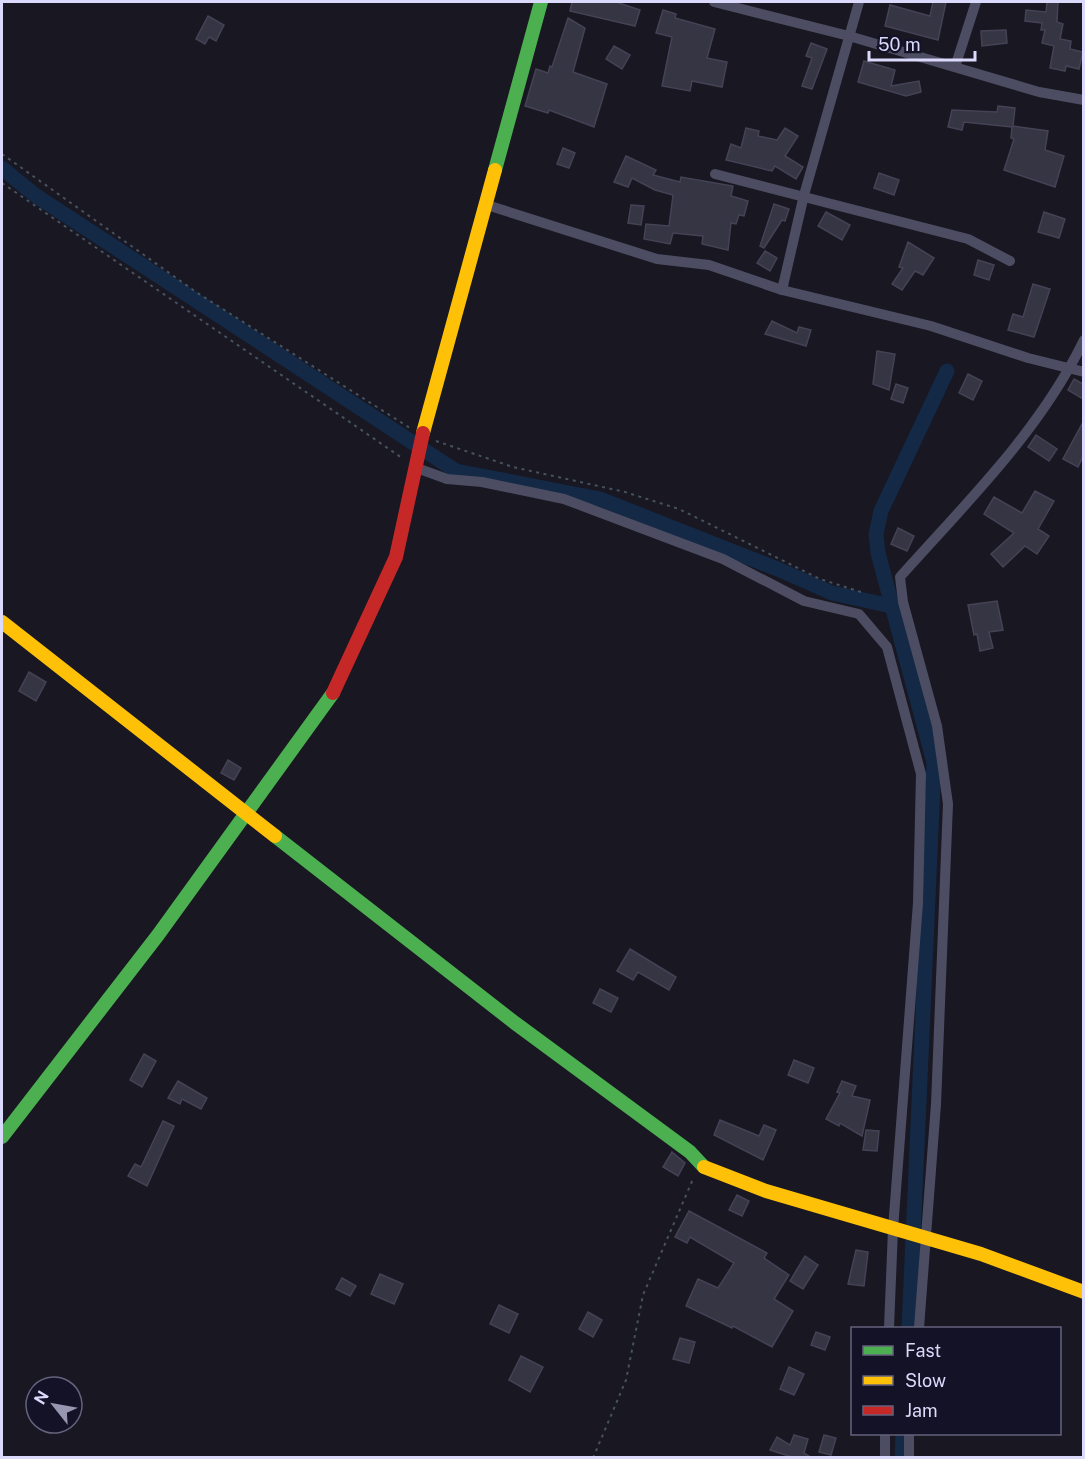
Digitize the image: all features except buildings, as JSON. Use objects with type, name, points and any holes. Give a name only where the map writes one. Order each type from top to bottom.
[{"type":"street","points":[[2,1137],[158,935],[243,814],[339,684],[396,557],[414,467],[542,2]]},
{"type":"street","points":[[714,2],[745,5],[1039,92],[1083,100]]},
{"type":"street","points":[[782,290],[804,195],[859,2]]},
{"type":"street","points":[[955,67],[976,2]]},
{"type":"street","points":[[715,174],[804,195],[968,239],[1010,261]]},
{"type":"street","points":[[487,205],[657,259],[708,266],[782,290],[931,326],[1069,370],[1083,372]]},
{"type":"street","points":[[918,1327],[939,1066],[948,804],[937,726],[903,602],[900,577],[1014,449],[1053,398],[1083,340]]},
{"type":"street","points":[[414,467],[447,479],[482,482],[564,499],[723,559],[804,601],[859,614],[887,647],[921,774],[918,903],[889,1327]]},
{"type":"street","points":[[2,622],[170,752],[243,814],[597,1086],[690,1152],[700,1166],[794,1201],[925,1236],[981,1254],[1083,1292]]},
{"type":"street","points":[[885,1435],[885,1458]]},
{"type":"street","points":[[909,1435],[909,1458]]},
{"type":"path","points":[[2,154],[196,292],[424,436],[513,467],[625,492],[679,509],[820,579],[861,592]]},
{"type":"path","points":[[2,183],[342,415],[414,467]]},
{"type":"path","points":[[593,1458],[626,1380],[643,1295],[700,1166]]},
{"type":"waterway","points":[[2,168],[35,195],[456,471],[600,499],[832,593],[891,606]]},
{"type":"waterway","points":[[909,1327],[934,763],[878,553],[876,534],[881,511],[947,371]]},
{"type":"waterway","points":[[902,1458],[903,1435]]},
{"type":"traffic: fast","points":[[495,170],[541,2]]},
{"type":"traffic: fast","points":[[2,1137],[158,935],[333,693]]},
{"type":"traffic: fast","points":[[275,836],[515,1023],[690,1152],[704,1167]]},
{"type":"traffic: slow","points":[[423,433],[495,170]]},
{"type":"traffic: slow","points":[[2,622],[275,836]]},
{"type":"traffic: slow","points":[[704,1167],[766,1191],[981,1254],[1084,1292]]},
{"type":"traffic: jam","points":[[333,693],[396,557],[423,433]]}]
